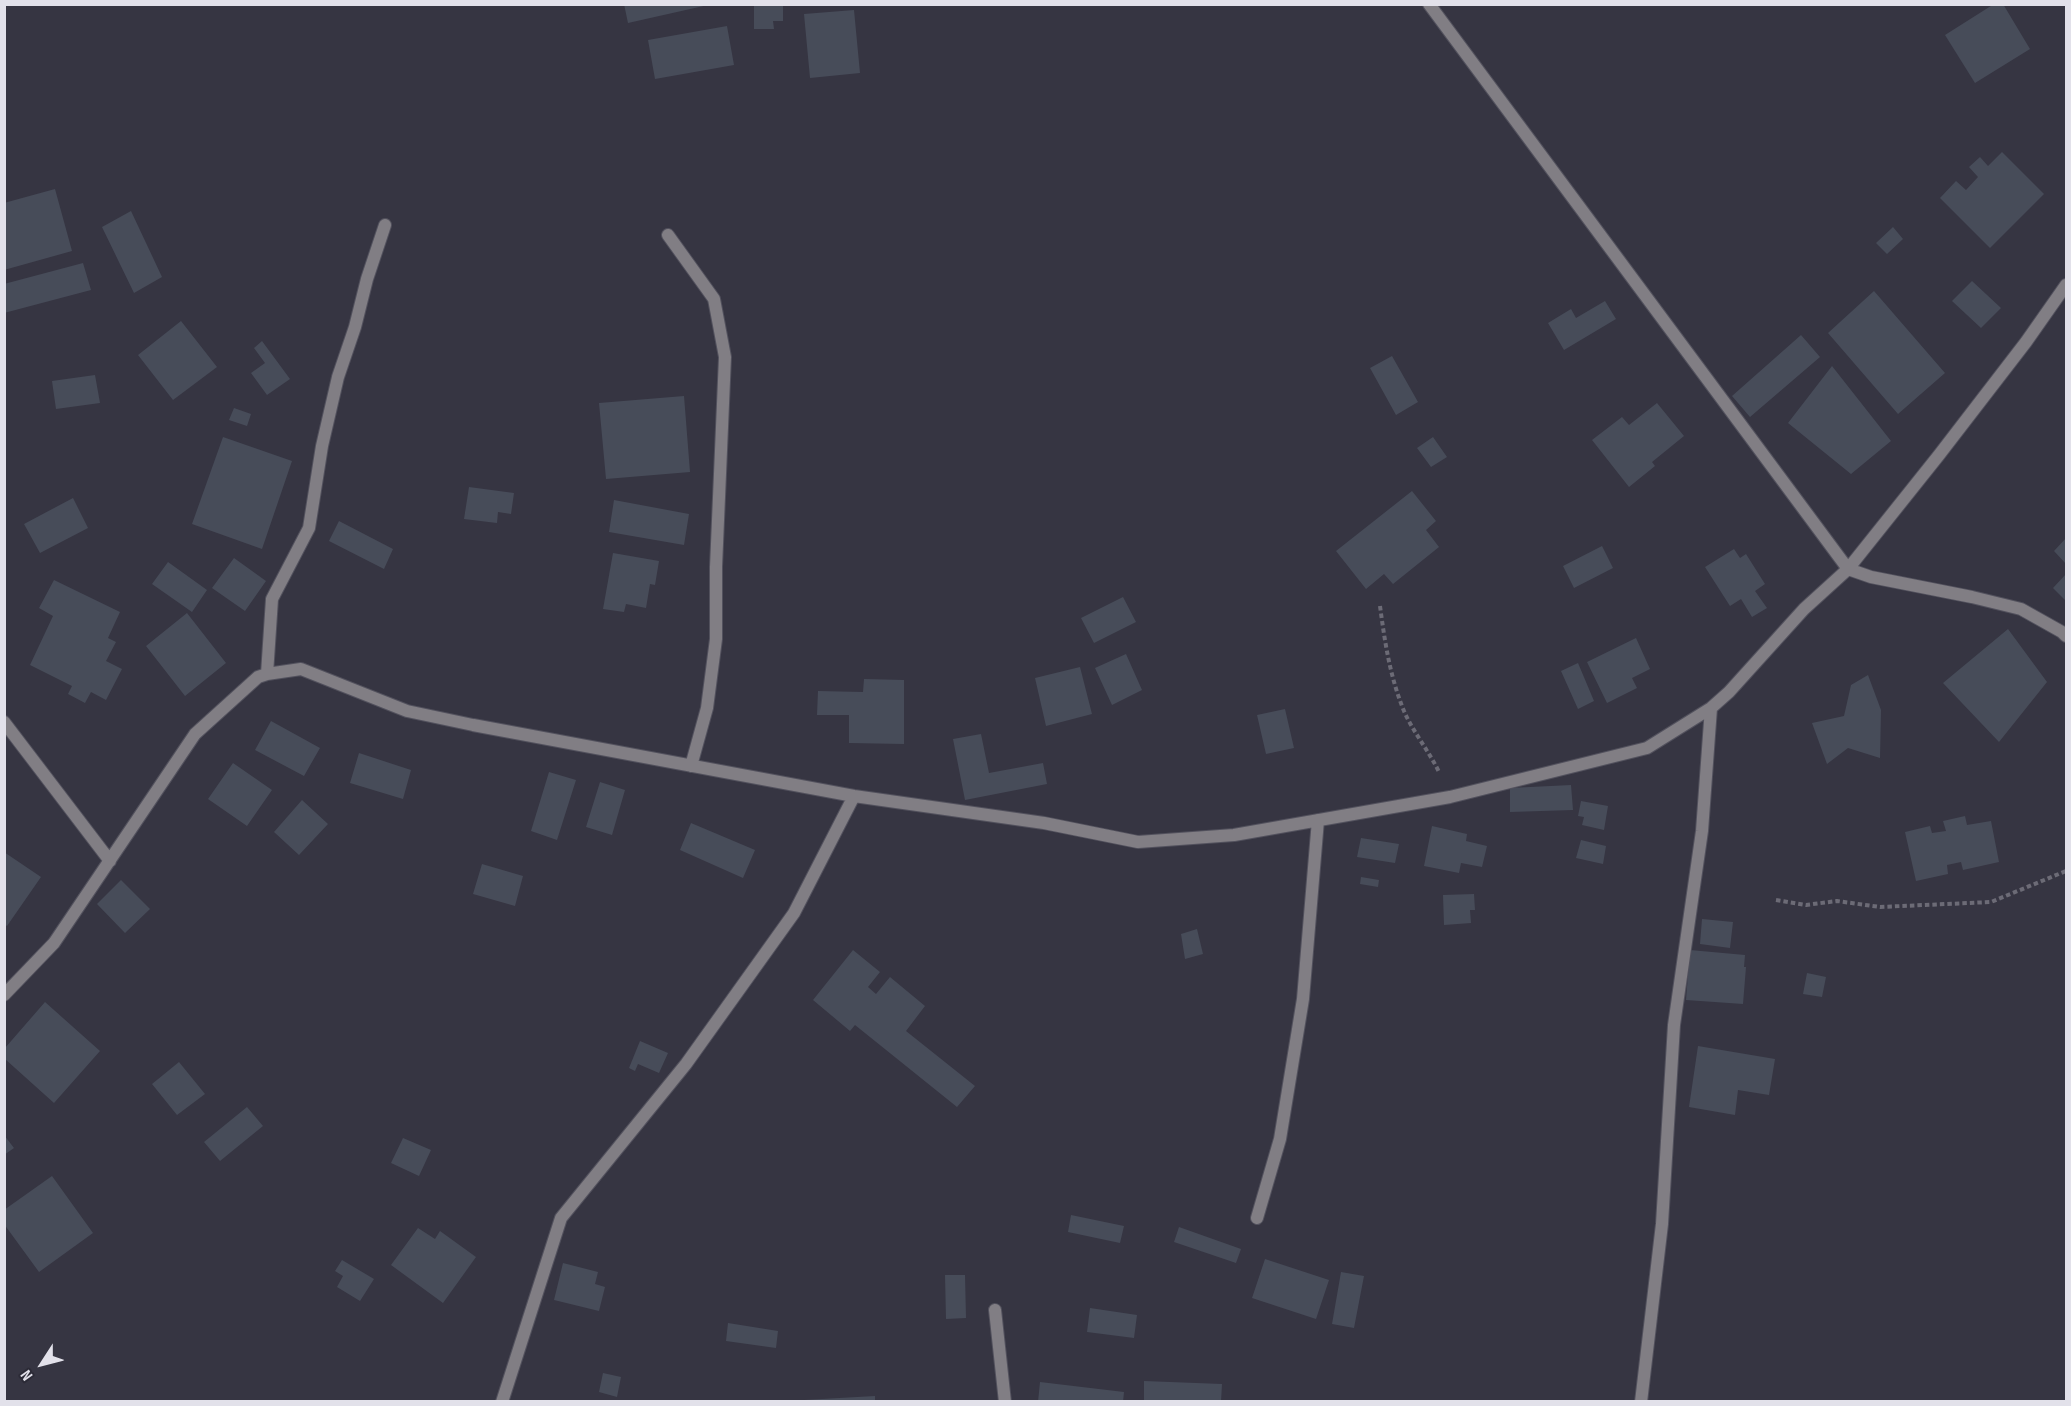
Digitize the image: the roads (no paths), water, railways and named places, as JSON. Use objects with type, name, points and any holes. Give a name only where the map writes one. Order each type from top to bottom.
[{"type":"street","points":[[1429,4],[1848,569],[1871,577],[1941,590],[2021,609],[2067,636]]},
{"type":"street","points":[[267,674],[272,599],[309,528],[322,446],[338,377],[385,225]]},
{"type":"street","points":[[668,235],[714,299],[725,357],[716,567],[716,639],[707,708],[691,766]]},
{"type":"street","points":[[4,995],[54,943],[195,734],[258,677],[267,674],[301,669],[407,711],[854,796],[1044,823],[1138,842],[1234,835],[1450,797],[1647,748],[1711,708],[1729,692],[1804,609],[1848,569],[1961,427],[2067,285]]},
{"type":"street","points":[[1641,1401],[1662,1224],[1674,1025],[1702,831],[1711,708]]},
{"type":"street","points":[[4,722],[110,861]]},
{"type":"street","points":[[502,1401],[561,1218],[686,1064],[794,914],[854,796]]},
{"type":"street","points":[[1257,1218],[1280,1139],[1301,1011],[1318,820]]},
{"type":"street","points":[[995,1310],[1005,1401]]}]
